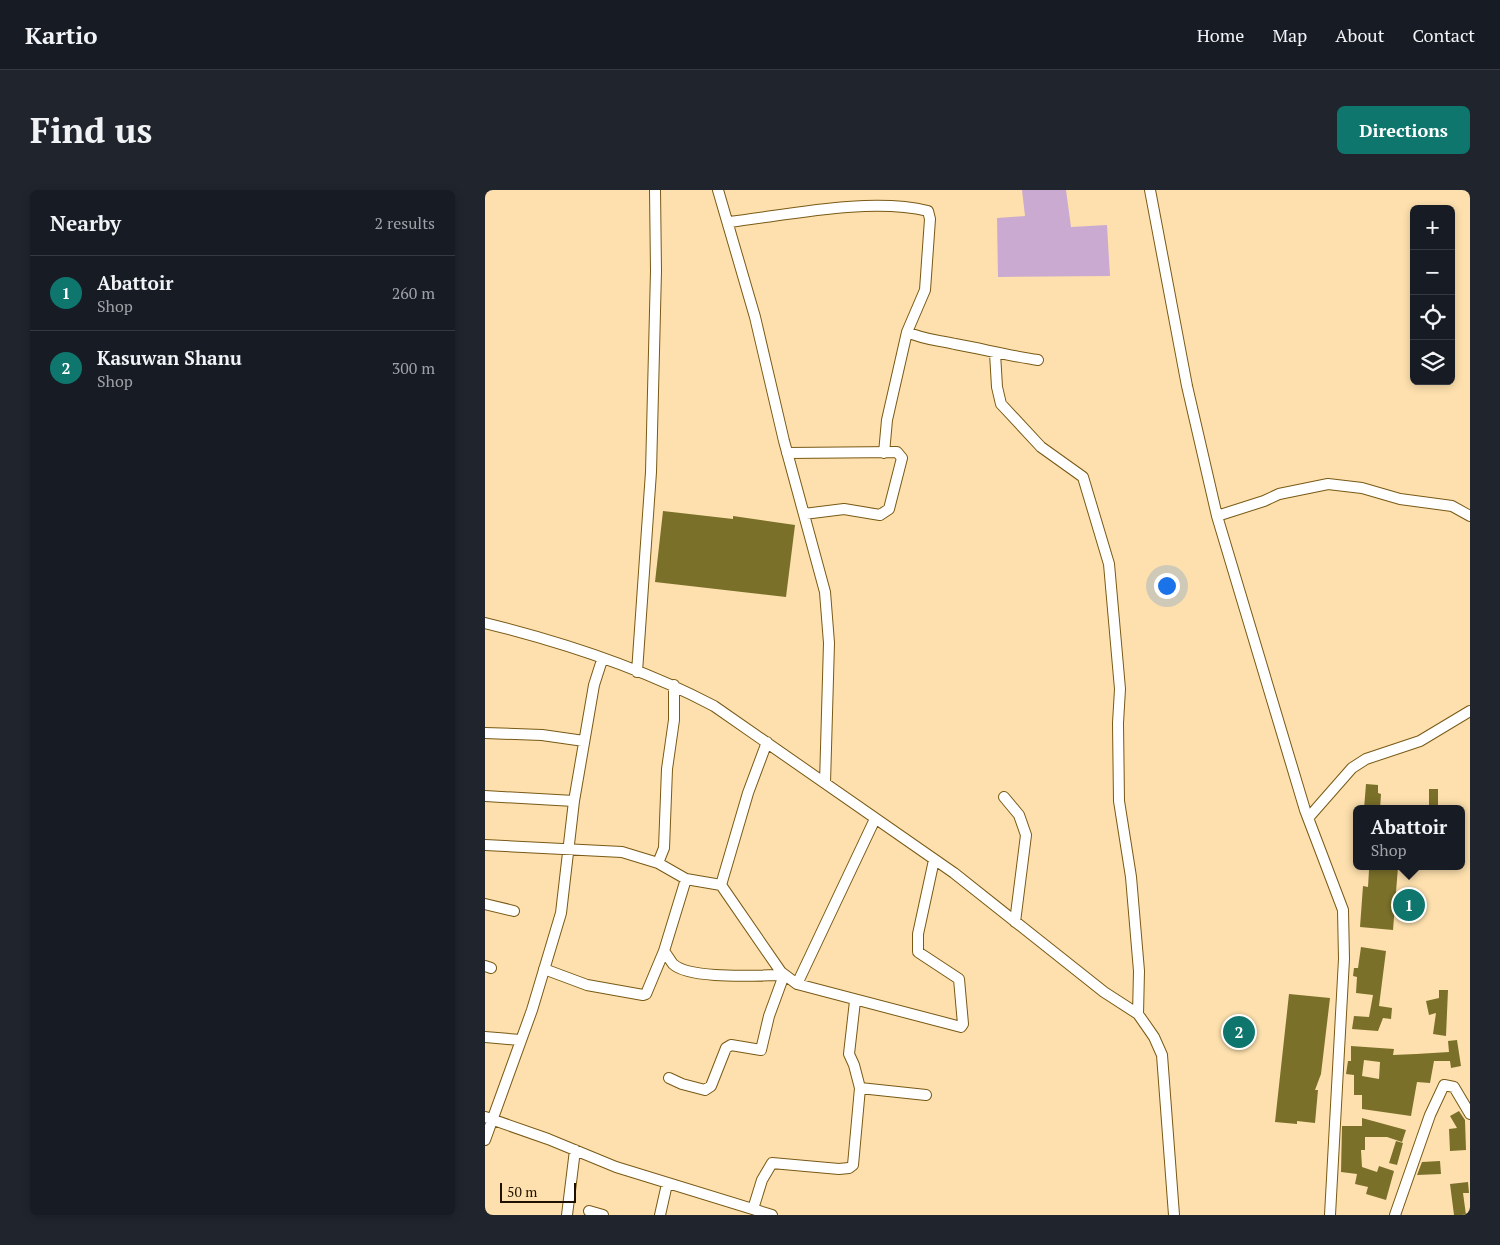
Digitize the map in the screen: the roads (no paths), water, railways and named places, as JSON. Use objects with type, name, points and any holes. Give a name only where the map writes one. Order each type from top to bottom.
[{"type":"street","points":[[637,672],[651,472],[656,271],[655,190]]},
{"type":"street","points":[[718,190],[729,222],[755,317],[787,453],[825,592],[829,643],[825,783]]},
{"type":"street","points":[[1150,190],[1187,386],[1217,516],[1305,810],[1343,910],[1344,959],[1330,1215]]},
{"type":"street","points":[[729,222],[839,207],[904,207],[928,211],[930,220],[925,290],[907,332],[887,420],[884,453]]},
{"type":"street","points":[[907,332],[926,341],[953,343],[995,353],[1039,360]]},
{"type":"street","points":[[995,353],[997,387],[1001,404],[1041,447],[1083,477],[1109,564],[1120,689],[1119,801],[1132,885],[1139,971],[1138,1014]]},
{"type":"street","points":[[787,453],[897,452],[902,458],[889,508],[880,515],[844,509],[804,514]]},
{"type":"street","points":[[1217,516],[1265,501],[1279,494],[1328,484],[1362,488],[1400,499],[1453,506],[1470,516]]},
{"type":"street","points":[[485,623],[530,634],[673,685],[714,706],[934,860],[1104,992],[1138,1014],[1154,1037],[1162,1055],[1175,1215]]},
{"type":"street","points":[[485,1140],[489,1118],[520,1040],[561,913],[567,848],[574,801],[594,685],[603,660]]},
{"type":"street","points":[[658,863],[664,848],[667,769],[674,720],[673,685]]},
{"type":"street","points":[[1309,817],[1352,768],[1366,759],[1420,741],[1470,711]]},
{"type":"street","points":[[485,732],[542,735],[584,741]]},
{"type":"street","points":[[721,885],[748,793],[767,742]]},
{"type":"street","points":[[485,796],[574,801]]},
{"type":"street","points":[[1004,797],[1019,815],[1026,835],[1015,922]]},
{"type":"street","points":[[797,984],[875,819]]},
{"type":"street","points":[[485,845],[622,852],[658,863],[685,879],[721,885],[784,975],[797,984],[953,1026],[962,1026],[959,979],[918,952],[918,934],[934,860]]},
{"type":"street","points":[[544,969],[587,985],[643,995],[649,990],[664,951],[685,879]]},
{"type":"street","points":[[485,904],[514,911]]},
{"type":"street","points":[[664,951],[674,964],[687,971],[734,976],[784,975]]},
{"type":"street","points":[[669,1078],[682,1084],[705,1090],[711,1086],[726,1048],[731,1045],[761,1050],[769,1016],[784,975]]},
{"type":"street","points":[[749,1210],[762,1180],[772,1163],[846,1169],[853,1165],[860,1088],[849,1054],[855,1001]]},
{"type":"street","points":[[485,1036],[520,1040]]},
{"type":"street","points":[[1395,1215],[1430,1114],[1443,1085],[1454,1087],[1470,1114]]},
{"type":"street","points":[[860,1088],[926,1095]]},
{"type":"street","points":[[489,1118],[616,1167],[749,1210],[772,1215]]},
{"type":"street","points":[[567,1215],[575,1150]]},
{"type":"street","points":[[660,1215],[667,1184]]},
{"type":"street","points":[[589,1211],[603,1215]]},
{"type":"place","name":"Abattoir","points":[[1409,905]]},
{"type":"place","name":"Kasuwan Shanu","points":[[1239,1032]]}]
